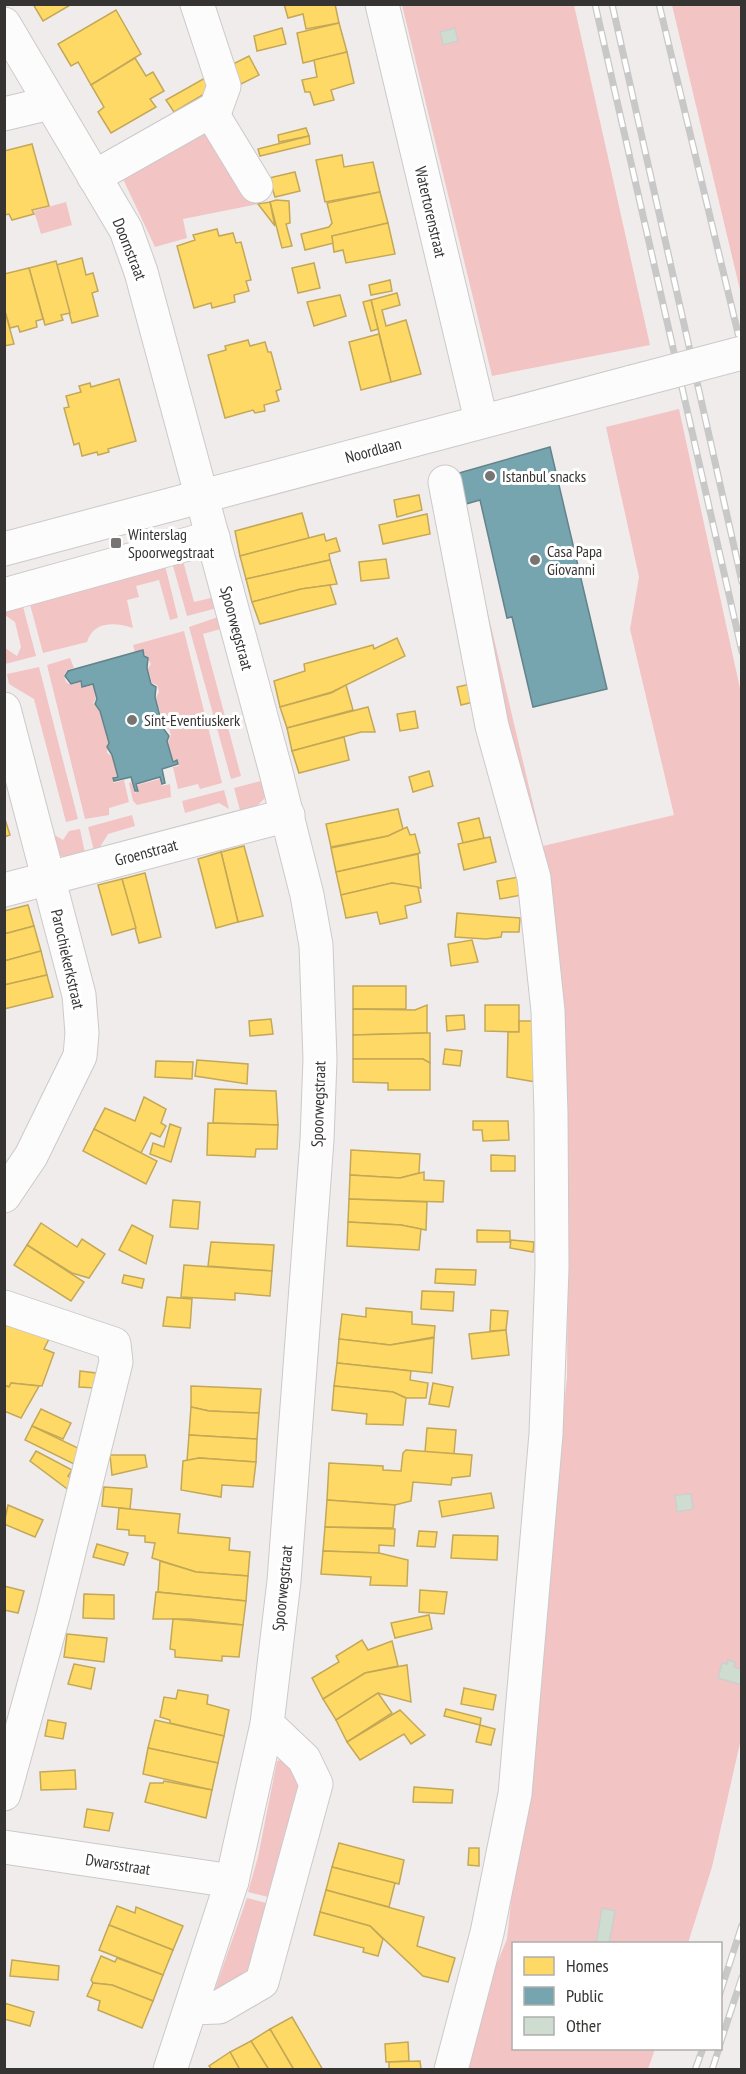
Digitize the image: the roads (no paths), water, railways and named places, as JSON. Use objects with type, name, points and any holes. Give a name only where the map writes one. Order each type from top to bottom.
[{"type":"street","points":[[94,177],[216,108],[224,86],[197,4]]},
{"type":"street","name":"Watertorenstraat","points":[[382,4],[481,420]]},
{"type":"street","name":"Doornstraat","points":[[4,24],[126,230],[141,272],[201,496]]},
{"type":"street","points":[[4,114],[50,103]]},
{"type":"street","points":[[211,112],[256,186]]},
{"type":"street","name":"Noordlaan","points":[[4,549],[481,420],[741,353]]},
{"type":"street","points":[[445,482],[492,726],[534,878],[548,1011],[552,1197],[546,1434],[515,1794],[487,1933],[451,2070]]},
{"type":"street","name":"Spoorwegstraat","points":[[170,2070],[232,1881],[267,1724],[284,1581],[317,1140],[320,1059],[316,945],[288,815],[201,496]]},
{"type":"street","points":[[4,595],[213,537]]},
{"type":"street","name":"Parochiekerkstraat","points":[[4,709],[79,995],[82,1033],[80,1056],[31,1156],[4,1196]]},
{"type":"street","name":"Groenstraat","points":[[4,890],[288,815]]},
{"type":"street","points":[[4,1307],[114,1344],[116,1362],[53,1616],[4,1794]]},
{"type":"street","points":[[191,2008],[219,2007],[262,1982],[316,1784],[304,1759],[267,1724]]},
{"type":"street","name":"Dwarsstraat","points":[[4,1847],[232,1881]]},
{"type":"railway","points":[[595,4],[742,652]]},
{"type":"railway","points":[[612,4],[742,582]]},
{"type":"railway","points":[[659,4],[742,350]]},
{"type":"railway","points":[[722,1987],[742,1925]]},
{"type":"railway","points":[[722,2038],[742,1977]]},
{"type":"railway","points":[[695,2070],[702,2050]]},
{"type":"railway","points":[[712,2070],[718,2050]]},
{"type":"place","name":"Istanbul snacks","points":[[490,476]]},
{"type":"place","name":"Winterslag Spoorwegstraat","points":[[116,543]]},
{"type":"place","name":"Casa Papa Giovanni","points":[[535,560]]},
{"type":"place","name":"Sint-Eventiuskerk","points":[[132,720]]}]
